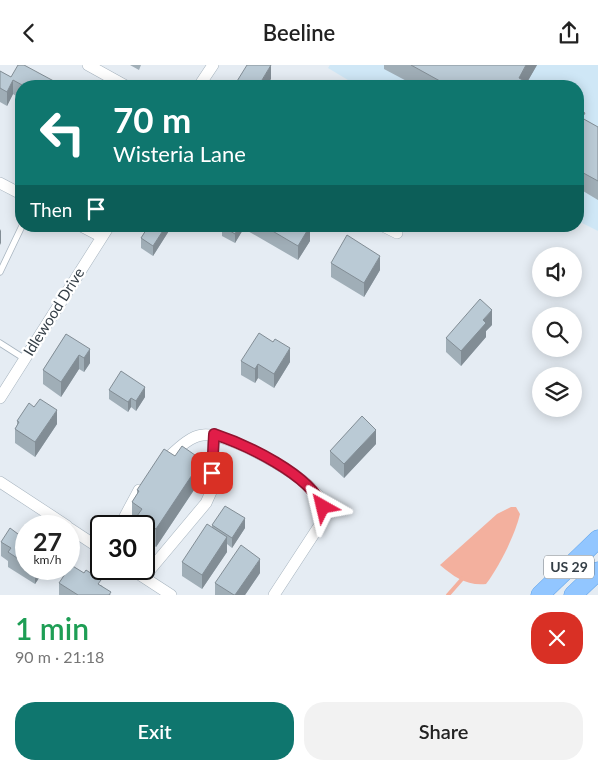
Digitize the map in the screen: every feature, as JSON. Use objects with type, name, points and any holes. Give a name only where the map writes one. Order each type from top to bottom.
[{"type":"main road","name":"US 29","points":[[540,595],[598,539]]},
{"type":"main road","name":"US 29","points":[[573,595],[598,571]]},
{"type":"street","points":[[88,65],[115,80]]},
{"type":"street","points":[[203,80],[213,65]]},
{"type":"street","points":[[0,183],[15,191]]},
{"type":"street","points":[[92,232],[102,237]]},
{"type":"street","name":"Idlewood Drive","points":[[0,398],[105,232]]},
{"type":"street","points":[[155,559],[206,503],[211,492],[214,434]]},
{"type":"street","points":[[156,469],[192,439],[200,435],[214,434],[234,441],[270,460],[318,496],[323,507],[323,520],[274,595]]},
{"type":"street","points":[[127,515],[146,481]]},
{"type":"street","points":[[0,482],[50,515]]},
{"type":"street","points":[[155,578],[171,595]]},
{"type":"lane","points":[[0,272],[19,232]]},
{"type":"lane","points":[[0,343],[25,359]]},
{"type":"shaded area","points":[[330,65],[598,65],[598,231],[584,224],[584,80],[348,80],[328,68]]},
{"type":"shaded area","points":[[511,507],[516,507],[520,514],[518,522],[506,551],[486,584],[473,584],[461,580],[440,565],[497,514]]},
{"type":"building","points":[[18,65],[24,65],[52,80],[13,80],[7,92],[0,88],[0,71],[11,77]]},
{"type":"building","points":[[247,65],[271,65],[262,80],[238,80]]},
{"type":"building","points":[[411,65],[526,65],[519,78],[523,80],[438,80]]},
{"type":"building","points":[[584,119],[598,127],[598,181],[584,173]]},
{"type":"building","points":[[145,232],[162,232],[153,246],[141,238]]},
{"type":"building","points":[[274,232],[306,232],[298,246]]},
{"type":"building","points":[[347,235],[380,256],[364,283],[331,263]]},
{"type":"building","points":[[480,299],[492,310],[483,320],[486,323],[461,351],[446,338]]},
{"type":"building","points":[[259,333],[273,342],[275,339],[290,348],[274,374],[258,364],[255,369],[241,361]]},
{"type":"building","points":[[66,334],[90,349],[84,358],[79,355],[61,382],[43,370]]},
{"type":"building","points":[[121,371],[145,387],[136,401],[131,398],[128,402],[109,390]]},
{"type":"building","points":[[40,399],[57,410],[35,442],[15,429],[19,422],[17,421],[29,403],[34,407]]},
{"type":"building","points":[[362,416],[376,430],[344,464],[330,451]]},
{"type":"building","points":[[182,446],[202,460],[156,529],[155,515],[138,515],[142,509],[132,502],[139,491],[137,490],[164,449],[175,456]]},
{"type":"building","points":[[225,506],[245,518],[232,538],[212,525]]},
{"type":"building","points":[[207,524],[227,537],[202,575],[182,562]]},
{"type":"building","points":[[10,528],[15,532],[15,557],[8,552],[11,548],[1,542]]},
{"type":"building","points":[[241,545],[260,559],[234,595],[215,583]]},
{"type":"building","points":[[86,570],[90,573],[90,580],[101,580],[98,584],[111,592],[109,595],[78,595],[59,583],[61,580],[80,580],[80,571],[84,573]]},
{"type":"waterway","points":[[448,595],[463,578]]},
{"type":"route","points":[[212,473],[214,434],[234,441],[270,460],[302,482],[318,496],[323,507]]}]
